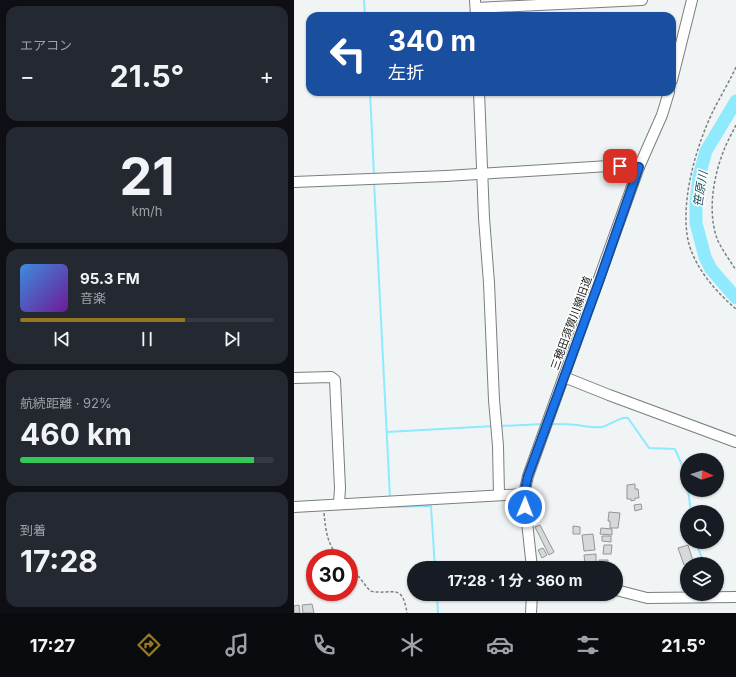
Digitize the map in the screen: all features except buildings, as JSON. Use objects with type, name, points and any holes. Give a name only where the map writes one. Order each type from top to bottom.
[{"type":"street","points":[[476,8],[642,0]]},
{"type":"street","points":[[676,64],[692,0]]},
{"type":"street","points":[[479,96],[484,218],[498,446],[499,495]]},
{"type":"street","name":"三穂田須賀川線旧道","points":[[531,561],[524,494],[528,476],[639,167],[662,115],[668,96]]},
{"type":"street","points":[[294,182],[483,174],[609,166],[639,167]]},
{"type":"street","points":[[294,378],[331,377],[335,380],[340,488],[339,504]]},
{"type":"street","points":[[564,377],[736,442]]},
{"type":"street","points":[[294,507],[524,494]]},
{"type":"street","points":[[623,592],[647,598],[736,597]]},
{"type":"street","points":[[531,613],[532,601]]},
{"type":"path","points":[[736,67],[706,126],[696,154],[691,176],[686,220],[690,245],[700,268],[715,288],[736,309]]},
{"type":"path","points":[[736,125],[724,150],[719,167],[715,184],[713,215],[718,240],[736,270]]},
{"type":"path","points":[[324,505],[326,536],[332,549]]},
{"type":"path","points":[[358,576],[370,591],[393,591],[399,593],[405,599],[407,613]]},
{"type":"waterway","points":[[364,0],[365,12]]},
{"type":"waterway","points":[[370,96],[374,175]]},
{"type":"waterway","name":"笹原川","points":[[736,101],[706,151],[699,176],[696,204],[696,223],[705,257],[711,269],[736,298]]},
{"type":"waterway","points":[[374,181],[390,498]]},
{"type":"waterway","points":[[550,424],[602,427],[619,419],[628,418],[649,448],[675,449],[680,461]]},
{"type":"waterway","points":[[500,426],[544,424]]},
{"type":"waterway","points":[[387,432],[494,426]]},
{"type":"waterway","points":[[689,497],[690,505]]},
{"type":"waterway","points":[[390,505],[390,507],[431,506],[435,561]]},
{"type":"waterway","points":[[699,549],[701,557]]},
{"type":"waterway","points":[[437,601],[438,613]]},
{"type":"route","points":[[525,507],[524,494],[528,476],[639,167],[620,166]]}]
